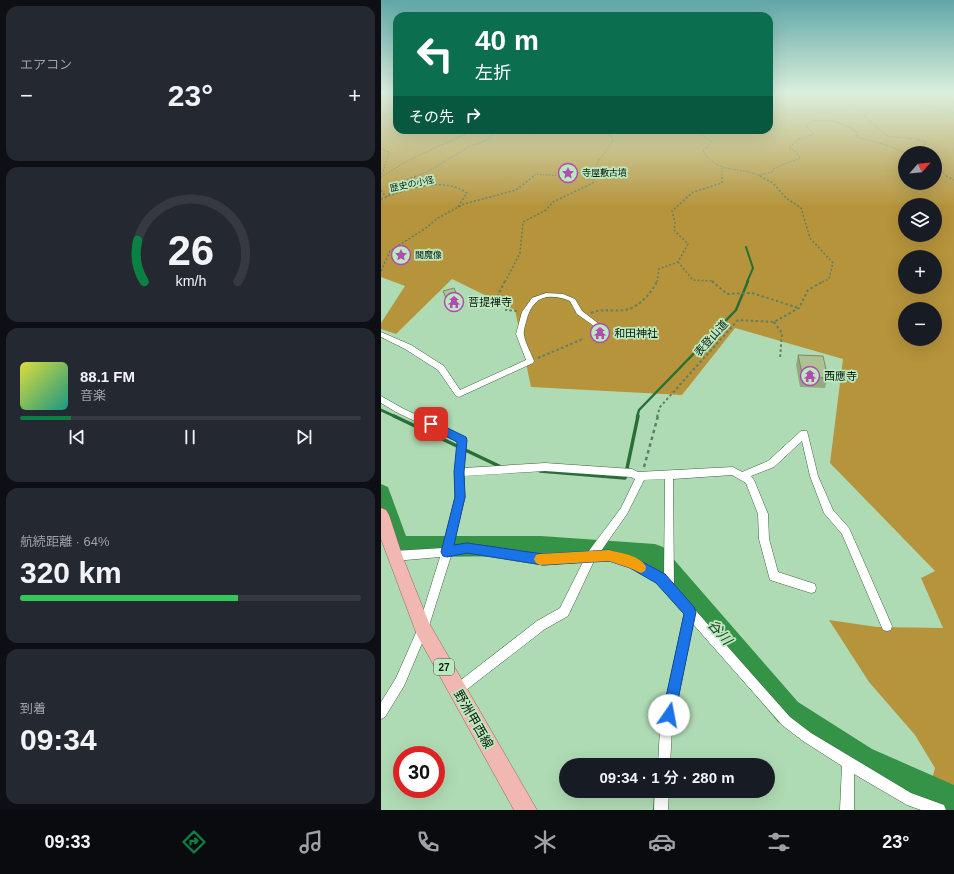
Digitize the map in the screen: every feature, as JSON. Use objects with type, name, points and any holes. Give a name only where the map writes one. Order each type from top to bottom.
[{"type":"main road","name":"野洲甲西線","points":[[381,515],[394,556],[423,629],[526,810]]},
{"type":"street","points":[[381,334],[409,347],[441,368],[459,394],[530,361],[520,334],[525,312],[534,299],[546,295],[563,296],[573,300],[579,312],[596,324]]},
{"type":"street","points":[[381,399],[399,410],[462,440],[459,472],[460,497],[447,552],[423,629],[399,682],[381,713]]},
{"type":"street","points":[[742,476],[771,464],[804,433],[814,476],[829,513],[846,532],[887,626]]},
{"type":"street","points":[[459,472],[545,467],[632,473],[637,476],[733,471],[750,480],[763,514],[764,539],[774,576],[811,588]]},
{"type":"street","points":[[669,474],[669,589]]},
{"type":"street","points":[[457,690],[541,625],[564,612],[591,556],[623,511],[641,476]]},
{"type":"street","points":[[394,556],[447,552],[467,548],[543,560],[609,555],[633,563],[660,578],[786,721],[807,737],[907,798],[939,810]]},
{"type":"street","points":[[664,758],[666,729],[690,612]]},
{"type":"street","points":[[847,810],[848,762]]},
{"type":"street","points":[[661,810],[662,798]]},
{"type":"path","points":[[758,175],[773,172],[773,169],[800,158],[797,153],[789,148],[793,142],[814,134],[812,132]]},
{"type":"path","points":[[857,132],[857,137],[898,150]]},
{"type":"path","points":[[882,132],[887,136],[895,138],[916,137],[926,142],[924,146]]},
{"type":"path","name":"歴史の小径","points":[[381,177],[407,161],[465,134]]},
{"type":"path","name":"歴史の小径","points":[[386,197],[401,182],[427,172],[470,146],[485,141],[494,134]]},
{"type":"path","points":[[525,312],[506,310],[511,303],[497,297],[520,253],[523,222],[546,210],[553,202],[593,183],[592,170],[613,140],[609,134]]},
{"type":"path","points":[[700,134],[712,142],[703,151],[708,159],[722,168],[758,175],[773,183],[786,198],[801,208],[810,238],[833,262],[829,279],[808,290],[799,308],[773,322],[782,333],[780,359]]},
{"type":"path","points":[[381,149],[389,152],[382,175]]},
{"type":"path","points":[[584,315],[598,310],[626,310],[640,303],[657,283],[659,269],[678,262],[688,244],[674,230],[675,222],[672,211],[693,192],[721,182],[722,168]]},
{"type":"path","points":[[942,169],[944,175],[954,180]]},
{"type":"path","points":[[381,271],[390,251],[426,228],[438,218],[463,204],[516,190],[536,174],[574,177],[577,172],[592,170]]},
{"type":"path","name":"歴史の小径","points":[[381,199],[417,188],[453,186],[467,193],[456,209]]},
{"type":"path","name":"歴史の小径","points":[[381,190],[386,197]]},
{"type":"path","points":[[678,262],[693,280],[712,281],[727,294],[752,293],[799,308]]},
{"type":"path","name":"表登山道","points":[[641,476],[660,407],[738,320],[773,322]]},
{"type":"path","points":[[530,361],[583,339]]},
{"type":"shaded area","points":[[381,132],[393,132],[393,134],[773,134],[773,132],[954,132],[954,801],[927,797],[935,768],[915,735],[869,682],[829,620],[877,627],[943,628],[921,578],[935,571],[830,463],[843,359],[735,328],[682,395],[531,387],[515,310],[452,279],[396,334],[381,329],[381,323],[405,286],[381,277]]},
{"type":"building","points":[[454,288],[459,299],[448,303],[443,291]]},
{"type":"building","points":[[798,355],[823,356],[828,378],[803,377]]},
{"type":"waterway","points":[[746,247],[753,268],[747,282]]},
{"type":"waterway","points":[[637,417],[639,410],[736,310],[748,281]]},
{"type":"waterway","points":[[381,410],[396,417]]},
{"type":"waterway","points":[[394,416],[501,467]]},
{"type":"waterway","points":[[540,471],[625,478],[638,416]]},
{"type":"waterway","name":"谷川","points":[[381,493],[399,547],[541,546],[655,555],[788,712],[862,759],[954,800]]},
{"type":"slow traffic","points":[[540,559],[609,555],[641,567]]},
{"type":"place","name":"寺屋敷古墳","points":[[568,173]]},
{"type":"place","name":"閻魔像","points":[[401,255]]},
{"type":"place","name":"菩提禅寺","points":[[454,302]]},
{"type":"place","name":"和田神社","points":[[600,333]]},
{"type":"place","name":"西應寺","points":[[810,376]]},
{"type":"route","points":[[431,424],[462,440],[459,472],[460,497],[447,552],[467,548],[543,560],[609,555],[633,563],[660,578],[690,612],[669,715]]}]
